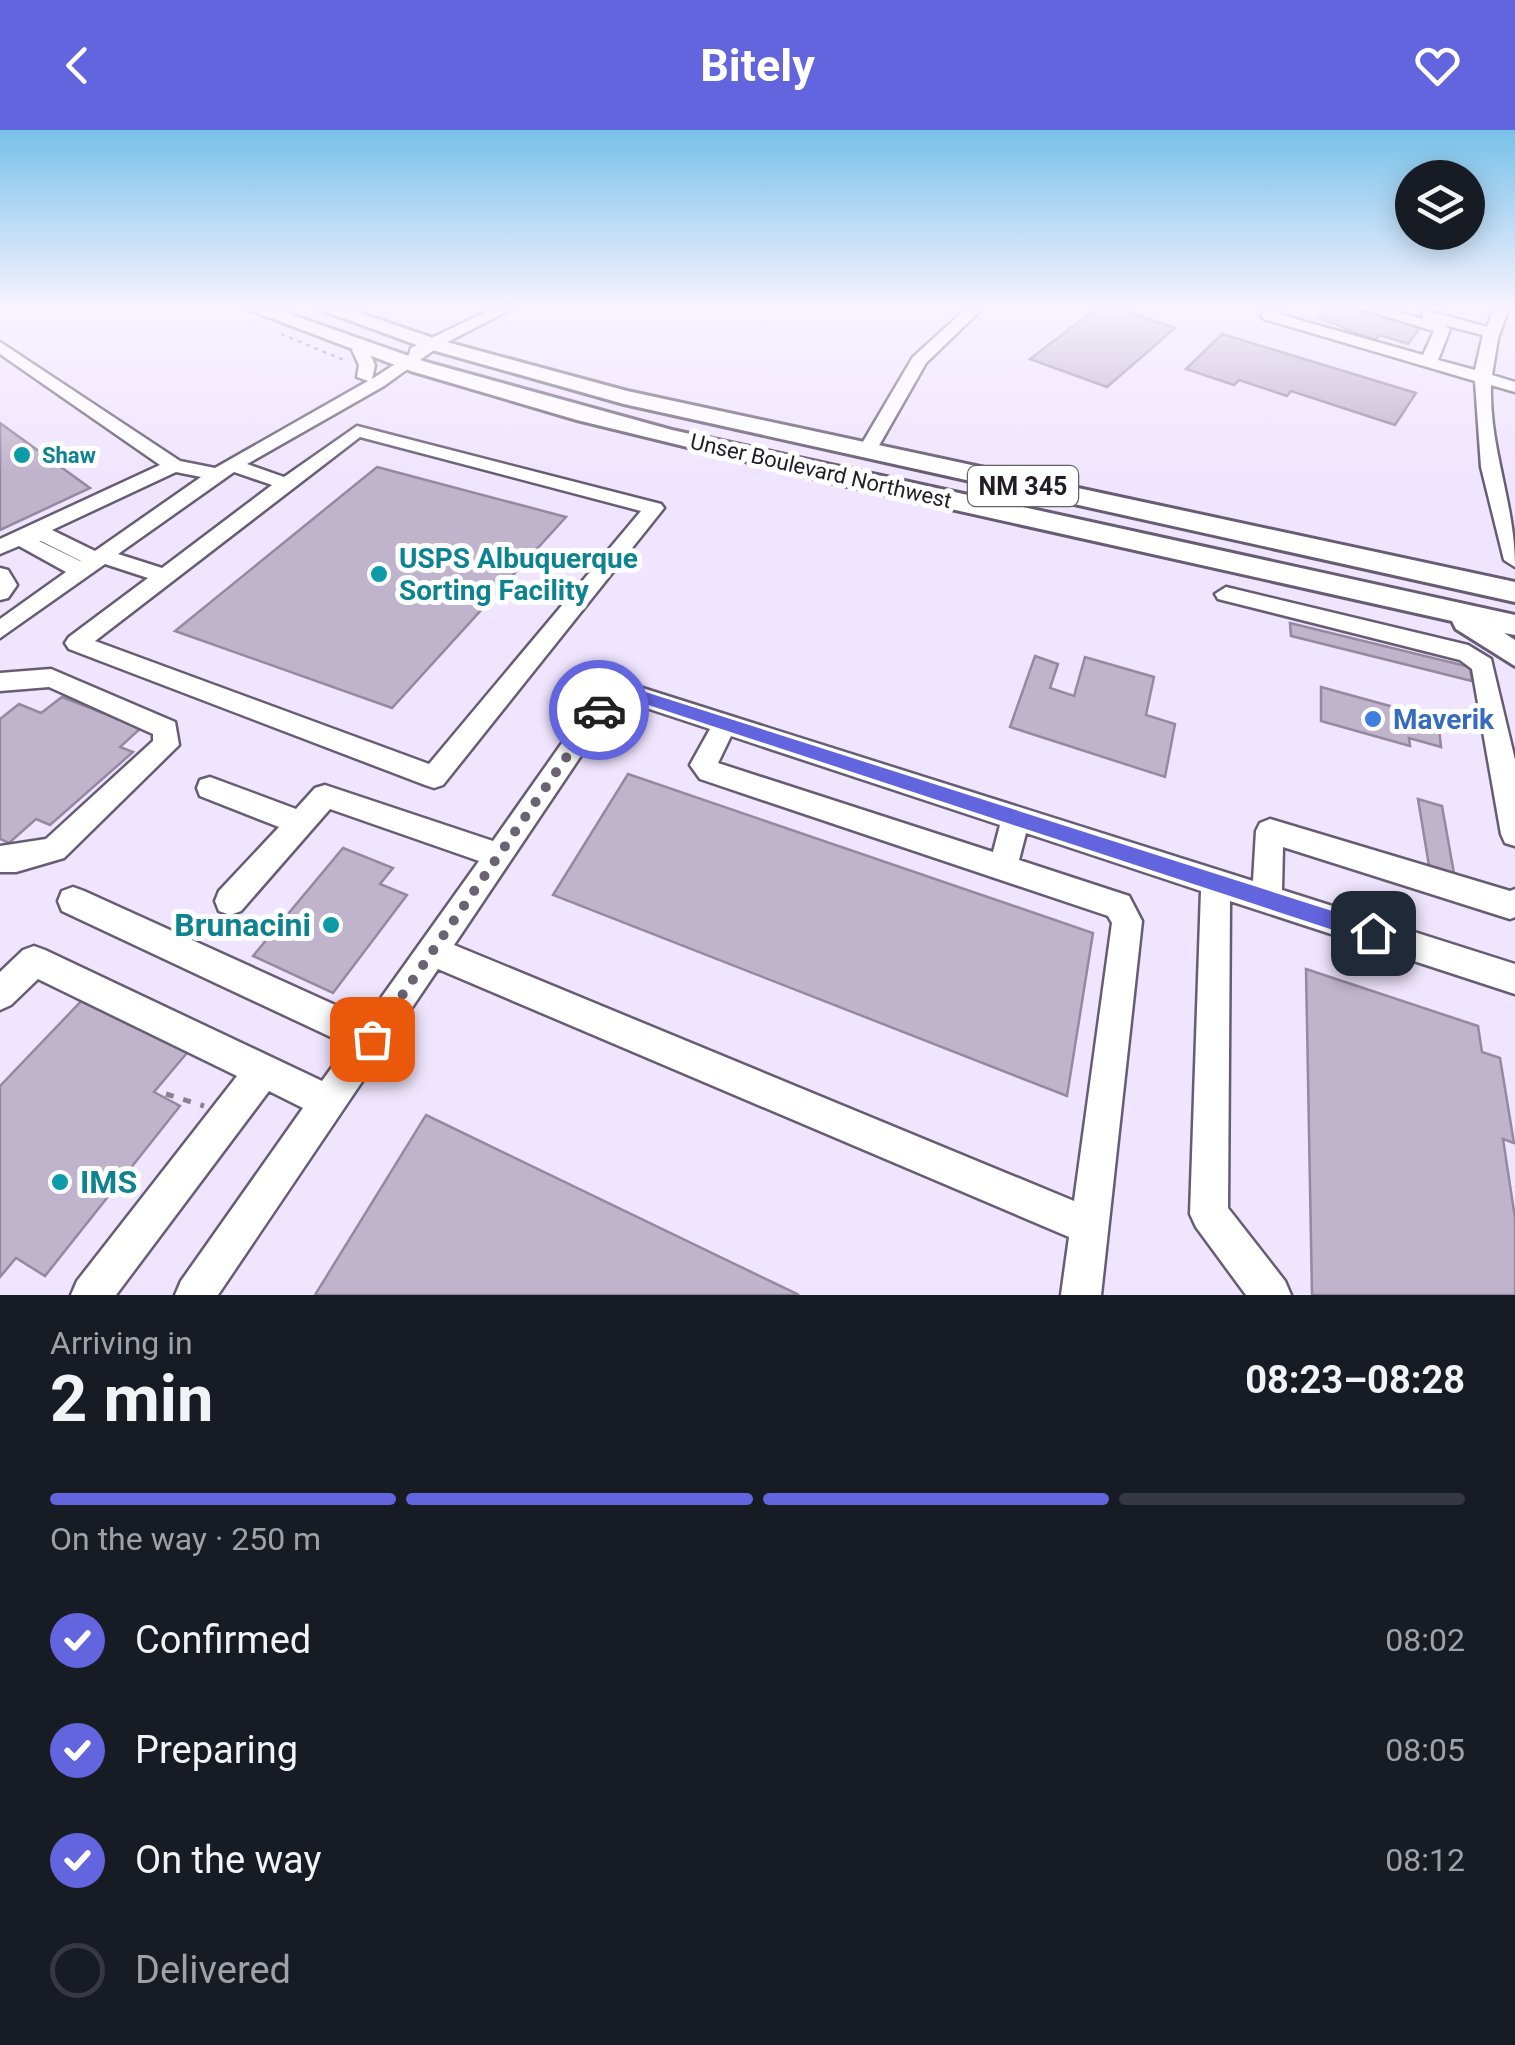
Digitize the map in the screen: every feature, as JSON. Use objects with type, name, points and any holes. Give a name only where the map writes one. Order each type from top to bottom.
[{"type":"main road","name":"Unser Boulevard Northwest","points":[[432,362],[600,419],[1515,625]]},
{"type":"main road","name":"Unser Boulevard Northwest","points":[[493,362],[624,398],[1515,592]]},
{"type":"main road","points":[[1440,609],[1484,632],[1515,655]]},
{"type":"street","points":[[22,362],[174,466]]},
{"type":"street","points":[[365,377],[366,362]]},
{"type":"street","points":[[282,434],[302,415],[365,377],[398,362]]},
{"type":"street","points":[[0,630],[282,434],[402,362]]},
{"type":"street","points":[[866,452],[918,362]]},
{"type":"street","points":[[1426,362],[1515,387]]},
{"type":"street","points":[[1487,362],[1486,458],[1515,560]]},
{"type":"street","points":[[357,431],[654,508],[434,777],[77,643],[286,484],[357,431]]},
{"type":"street","points":[[0,548],[174,466],[228,470],[286,484]]},
{"type":"street","points":[[27,534],[29,545],[165,576]]},
{"type":"street","points":[[0,575],[6,585],[0,593]]},
{"type":"street","points":[[1226,594],[1468,653],[1482,665],[1513,802],[1515,834]]},
{"type":"street","points":[[0,682],[50,678],[166,729],[166,745],[54,849],[16,860],[0,859]]},
{"type":"street","points":[[195,1295],[614,688],[1515,979]]},
{"type":"street","points":[[725,724],[703,764],[709,771],[1118,906],[1127,921],[1081,1295]]},
{"type":"street","points":[[210,788],[300,824]]},
{"type":"street","points":[[230,901],[325,796],[498,855]]},
{"type":"street","points":[[1003,868],[1016,818]]},
{"type":"street","points":[[1267,899],[1270,831],[1510,906],[1515,903]]},
{"type":"street","points":[[1216,882],[1210,1214],[1271,1295]]},
{"type":"street","points":[[73,902],[372,1039]]},
{"type":"street","points":[[432,951],[1089,1226]]},
{"type":"street","points":[[0,994],[34,961],[328,1102]]},
{"type":"street","points":[[91,1295],[262,1071]]},
{"type":"path","points":[[166,1094],[201,1102],[206,1108],[205,1120]]},
{"type":"building","points":[[1039,362],[1135,362],[1107,387]]},
{"type":"building","points":[[1193,362],[1315,362],[1416,393],[1395,425],[1291,391],[1287,396],[1239,380],[1234,385],[1186,369]]},
{"type":"building","name":"Shaw","points":[[0,423],[90,488],[0,530]]},
{"type":"building","name":"USPS Albuquerque Sorting Facility","points":[[377,467],[566,517],[392,708],[175,631]]},
{"type":"building","points":[[1290,623],[1470,667],[1472,681],[1291,636]]},
{"type":"building","points":[[1035,656],[1058,664],[1050,688],[1074,696],[1085,657],[1154,677],[1146,715],[1175,724],[1165,777],[1010,727]]},
{"type":"building","name":"Maverik","points":[[1321,687],[1426,716],[1424,724],[1439,728],[1441,747],[1409,738],[1410,746],[1321,721]]},
{"type":"building","points":[[62,697],[141,728],[120,747],[133,752],[50,825],[36,819],[9,843],[0,839],[0,719],[19,704],[41,713]]},
{"type":"building","points":[[628,774],[1093,933],[1067,1096],[553,895]]},
{"type":"building","points":[[1418,799],[1442,806],[1455,879],[1430,872]]},
{"type":"building","name":"Brunacini","points":[[343,848],[393,868],[380,884],[407,895],[333,993],[253,956]]},
{"type":"building","points":[[1306,969],[1478,1026],[1482,1052],[1500,1058],[1514,1143],[1503,1139],[1515,1218],[1515,1295],[1312,1295]]},
{"type":"building","name":"IMS","points":[[88,994],[192,1047],[154,1092],[180,1106],[45,1276],[16,1258],[0,1277],[0,1086]]},
{"type":"building","points":[[426,1115],[799,1295],[315,1295]]},
{"type":"way so far","points":[[372,1039],[599,710]]},
{"type":"place","name":"Shaw","points":[[22,455]]},
{"type":"place","name":"USPS Albuquerque Sorting Facility","points":[[379,574]]},
{"type":"place","name":"Maverik","points":[[1373,719]]},
{"type":"place","name":"Brunacini","points":[[331,925]]},
{"type":"place","name":"IMS","points":[[60,1182]]},
{"type":"route","points":[[599,710],[614,688],[1373,933]]}]
